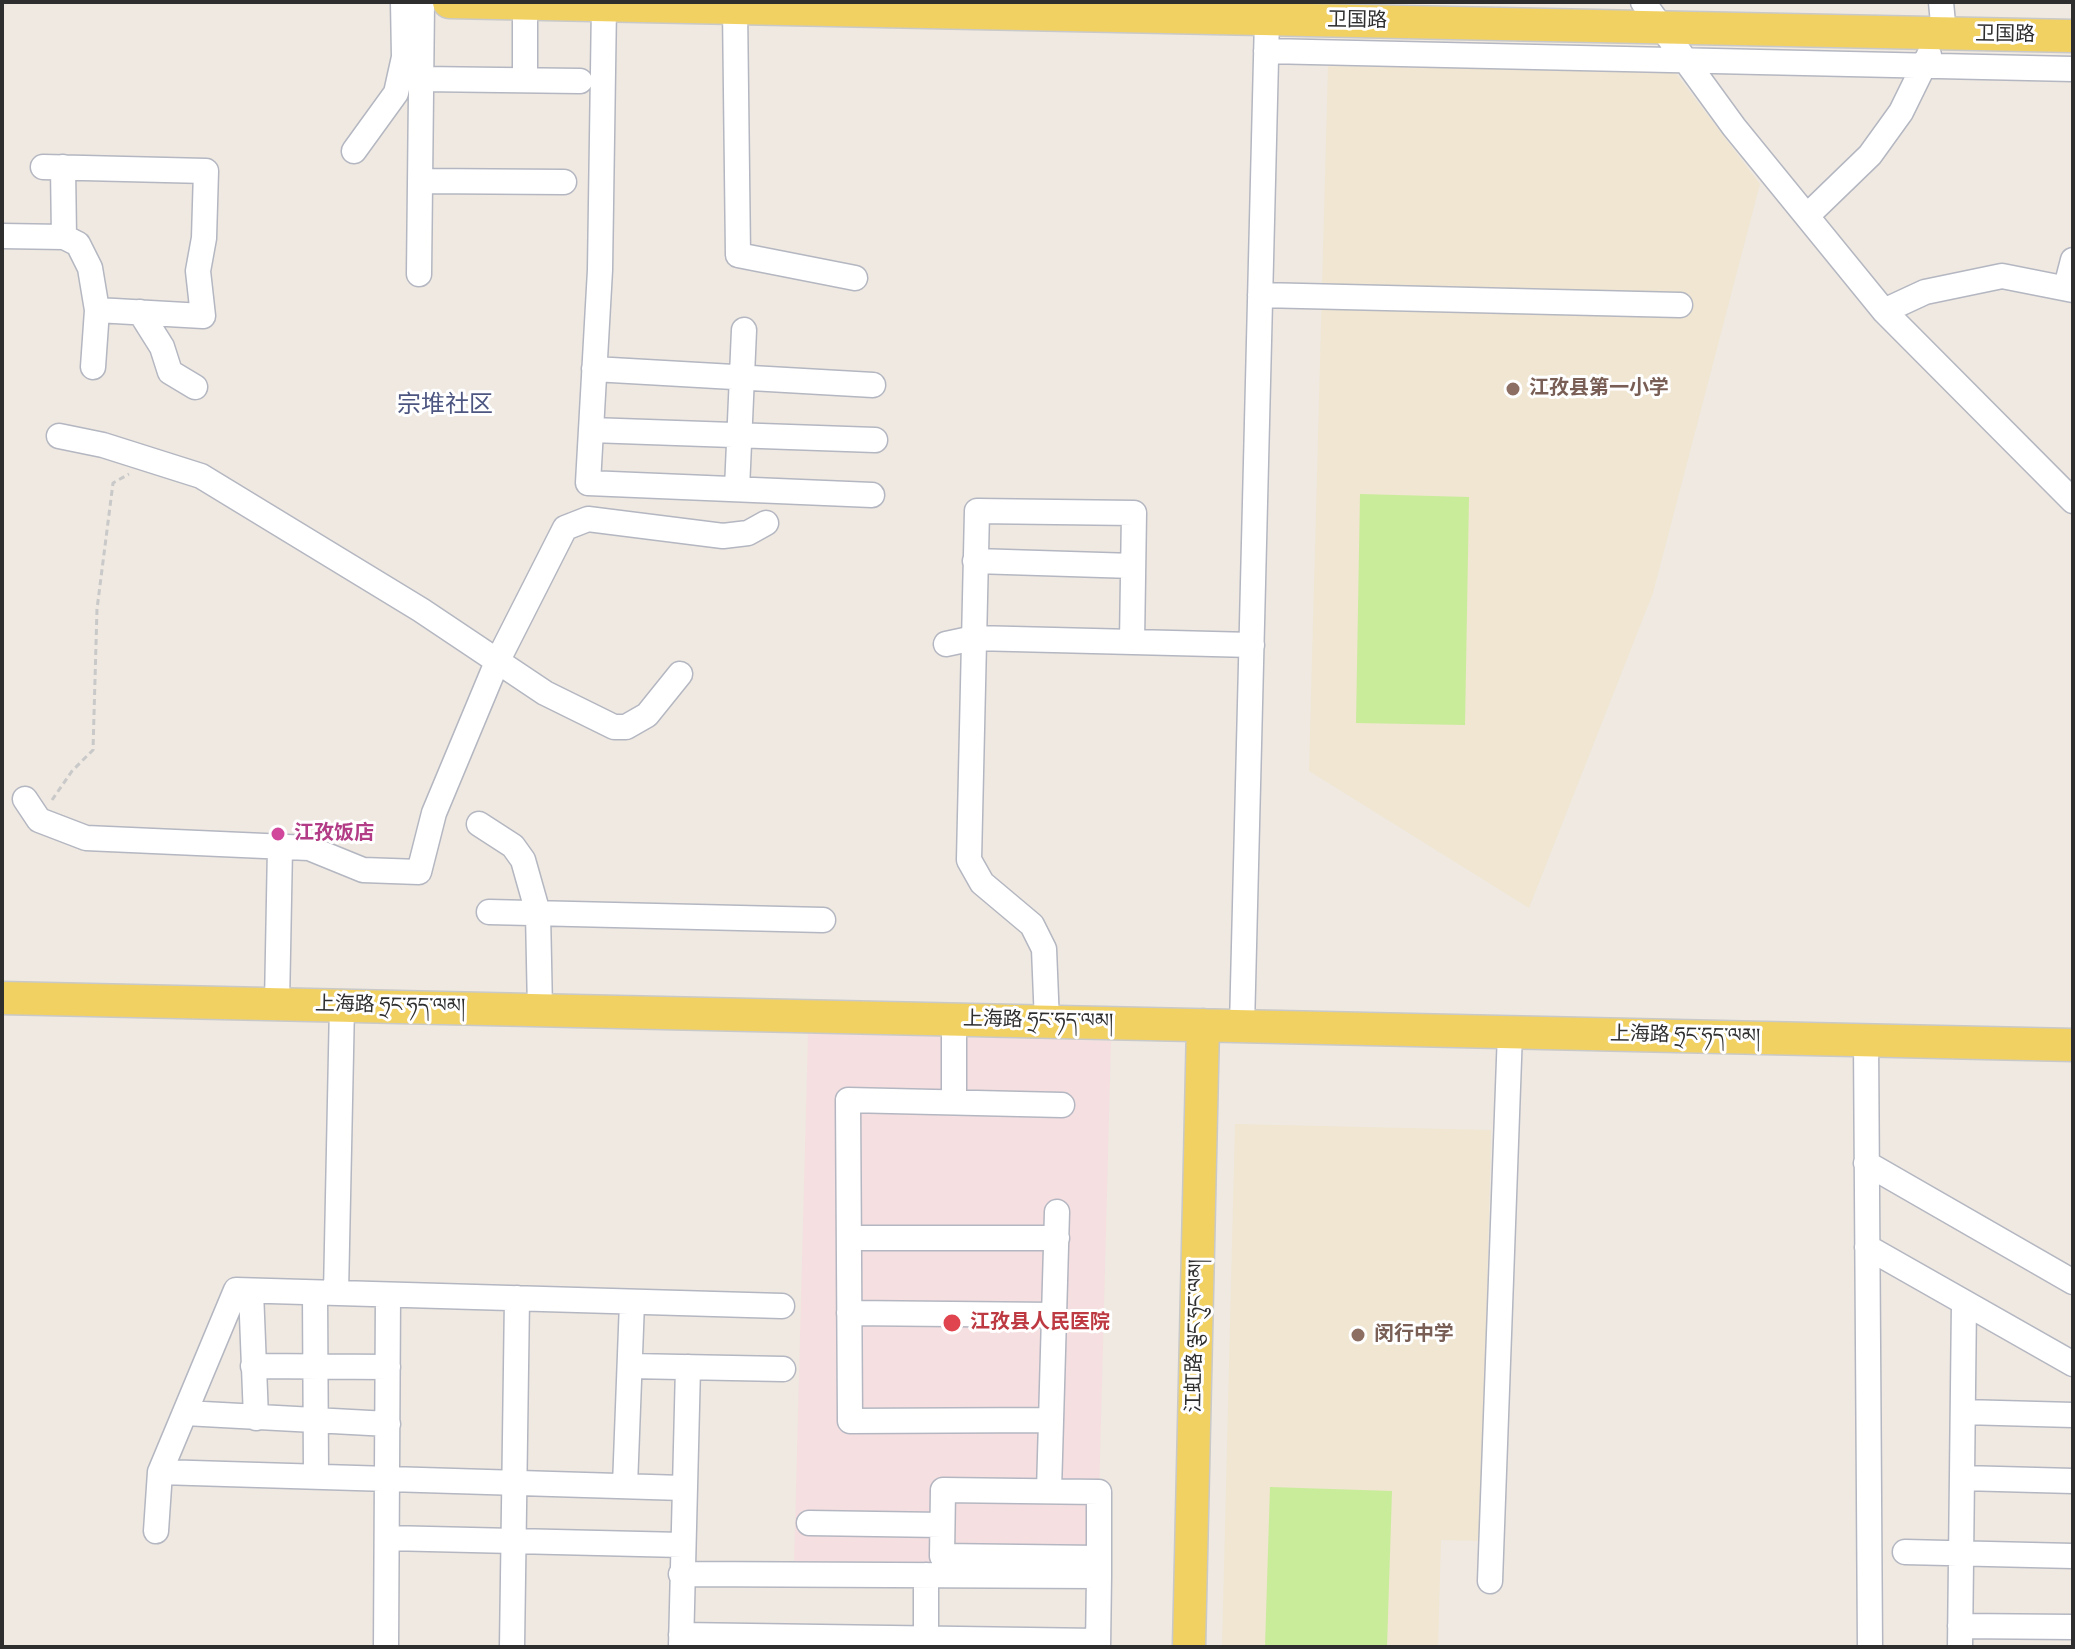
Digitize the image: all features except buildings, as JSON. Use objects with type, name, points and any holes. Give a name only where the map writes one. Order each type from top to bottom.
[{"type":"main road","name":"卫国路","points":[[449,2],[735,8],[780,6],[1266,35],[1662,28],[2073,36]]},
{"type":"main road","name":"上海路 ཧྲང་ཧད་ལམ།","points":[[2,998],[2073,1045]]},
{"type":"main road","name":"江虹路 ལྕང་ཧུང་ལམ།","points":[[1189,1647],[1203,1025]]},
{"type":"street","points":[[354,151],[396,93],[404,57],[403,2]]},
{"type":"street","points":[[419,274],[422,2]]},
{"type":"street","points":[[1643,2],[1685,60],[1884,311],[2073,501]]},
{"type":"street","points":[[1807,216],[1870,155],[1901,112],[1940,34],[1941,2]]},
{"type":"street","points":[[525,3],[525,80]]},
{"type":"street","points":[[604,5],[600,270],[588,483],[872,495]]},
{"type":"street","points":[[735,8],[738,255],[855,278]]},
{"type":"street","points":[[1242,1027],[1266,35],[1685,60],[2073,69]]},
{"type":"street","points":[[421,79],[580,81]]},
{"type":"street","points":[[64,237],[53,167],[206,171],[204,238],[198,271],[203,316],[97,310]]},
{"type":"street","points":[[420,181],[564,182]]},
{"type":"street","points":[[2,236],[64,237],[78,244],[90,268],[97,310],[93,367]]},
{"type":"street","points":[[1884,311],[1925,292],[2002,276],[2069,289],[2073,260]]},
{"type":"street","points":[[1260,295],[1680,305]]},
{"type":"street","points":[[140,312],[162,347],[170,372],[195,387]]},
{"type":"street","points":[[737,489],[744,330]]},
{"type":"street","points":[[594,369],[873,385]]},
{"type":"street","points":[[591,430],[875,440]]},
{"type":"street","points":[[59,436],[201,476],[421,610],[545,693],[614,727],[626,727],[647,715],[680,674]]},
{"type":"street","points":[[1047,1022],[1044,949],[1032,925],[982,883],[969,860],[977,511],[1134,513],[1132,642]]},
{"type":"street","points":[[25,799],[39,820],[86,838],[309,848],[363,870],[419,872],[434,813],[497,662],[565,528],[588,519],[723,536],[748,533],[766,523]]},
{"type":"street","points":[[975,561],[1133,566]]},
{"type":"street","points":[[946,644],[974,638],[1252,645]]},
{"type":"street","points":[[479,824],[513,846],[523,860],[538,913],[540,1010]]},
{"type":"street","points":[[277,1004],[280,847]]},
{"type":"street","points":[[489,912],[823,920]]},
{"type":"street","points":[[316,1474],[313,1366],[325,1293],[342,1005]]},
{"type":"street","points":[[954,1019],[954,1102]]},
{"type":"street","points":[[1490,1581],[1510,1032]]},
{"type":"street","points":[[1866,1040],[1870,1647]]},
{"type":"street","points":[[1051,1420],[850,1421],[848,1100],[1062,1105]]},
{"type":"street","points":[[1866,1163],[2073,1282]]},
{"type":"street","points":[[1049,1491],[1057,1212]]},
{"type":"street","points":[[849,1238],[1057,1238]]},
{"type":"street","points":[[1867,1247],[2073,1364]]},
{"type":"street","points":[[156,1531],[160,1472],[236,1290],[782,1306]]},
{"type":"street","points":[[251,1291],[256,1418]]},
{"type":"street","points":[[386,1647],[388,1295]]},
{"type":"street","points":[[512,1647],[517,1298]]},
{"type":"street","points":[[625,1486],[632,1302]]},
{"type":"street","points":[[1964,1302],[1960,1636],[2073,1627]]},
{"type":"street","points":[[849,1313],[1054,1315]]},
{"type":"street","points":[[253,1366],[388,1367]]},
{"type":"street","points":[[630,1366],[783,1369]]},
{"type":"street","points":[[688,1367],[681,1641],[1098,1644],[1099,1567],[1099,1492],[943,1490],[942,1556],[1099,1567]]},
{"type":"street","points":[[1963,1412],[2073,1415]]},
{"type":"street","points":[[185,1413],[388,1424]]},
{"type":"street","points":[[160,1472],[316,1474],[683,1488]]},
{"type":"street","points":[[1962,1478],[2073,1481]]},
{"type":"street","points":[[809,1523],[942,1525]]},
{"type":"street","points":[[387,1538],[682,1545]]},
{"type":"street","points":[[1905,1552],[2073,1556]]},
{"type":"street","points":[[681,1574],[926,1575],[1099,1567]]},
{"type":"street","points":[[926,1575],[926,1643]]},
{"type":"path","points":[[39,820],[72,771],[93,750],[97,609],[113,483],[148,459]]},
{"type":"shaded area","name":"江孜县第一小学","points":[[1328,66],[1674,71],[1760,184],[1653,593],[1529,908],[1309,771]]},
{"type":"shaded area","name":"江孜县人民医院","points":[[808,1033],[1111,1041],[1097,1572],[794,1564]]},
{"type":"shaded area","name":"闵行中学","points":[[1235,1124],[1491,1130],[1481,1541],[1441,1540],[1438,1647],[1222,1647]]},
{"type":"green space","points":[[1360,494],[1469,497],[1465,725],[1356,723]]},
{"type":"green space","points":[[1270,1487],[1392,1491],[1387,1647],[1265,1647]]},
{"type":"place","name":"江孜县第一小学","points":[[1513,389]]},
{"type":"place","name":"江孜饭店","points":[[278,834]]},
{"type":"place","name":"江孜县人民医院","points":[[952,1323]]},
{"type":"place","name":"闵行中学","points":[[1358,1335]]},
{"type":"district","name":"宗堆社区","points":[[445,406]]}]
